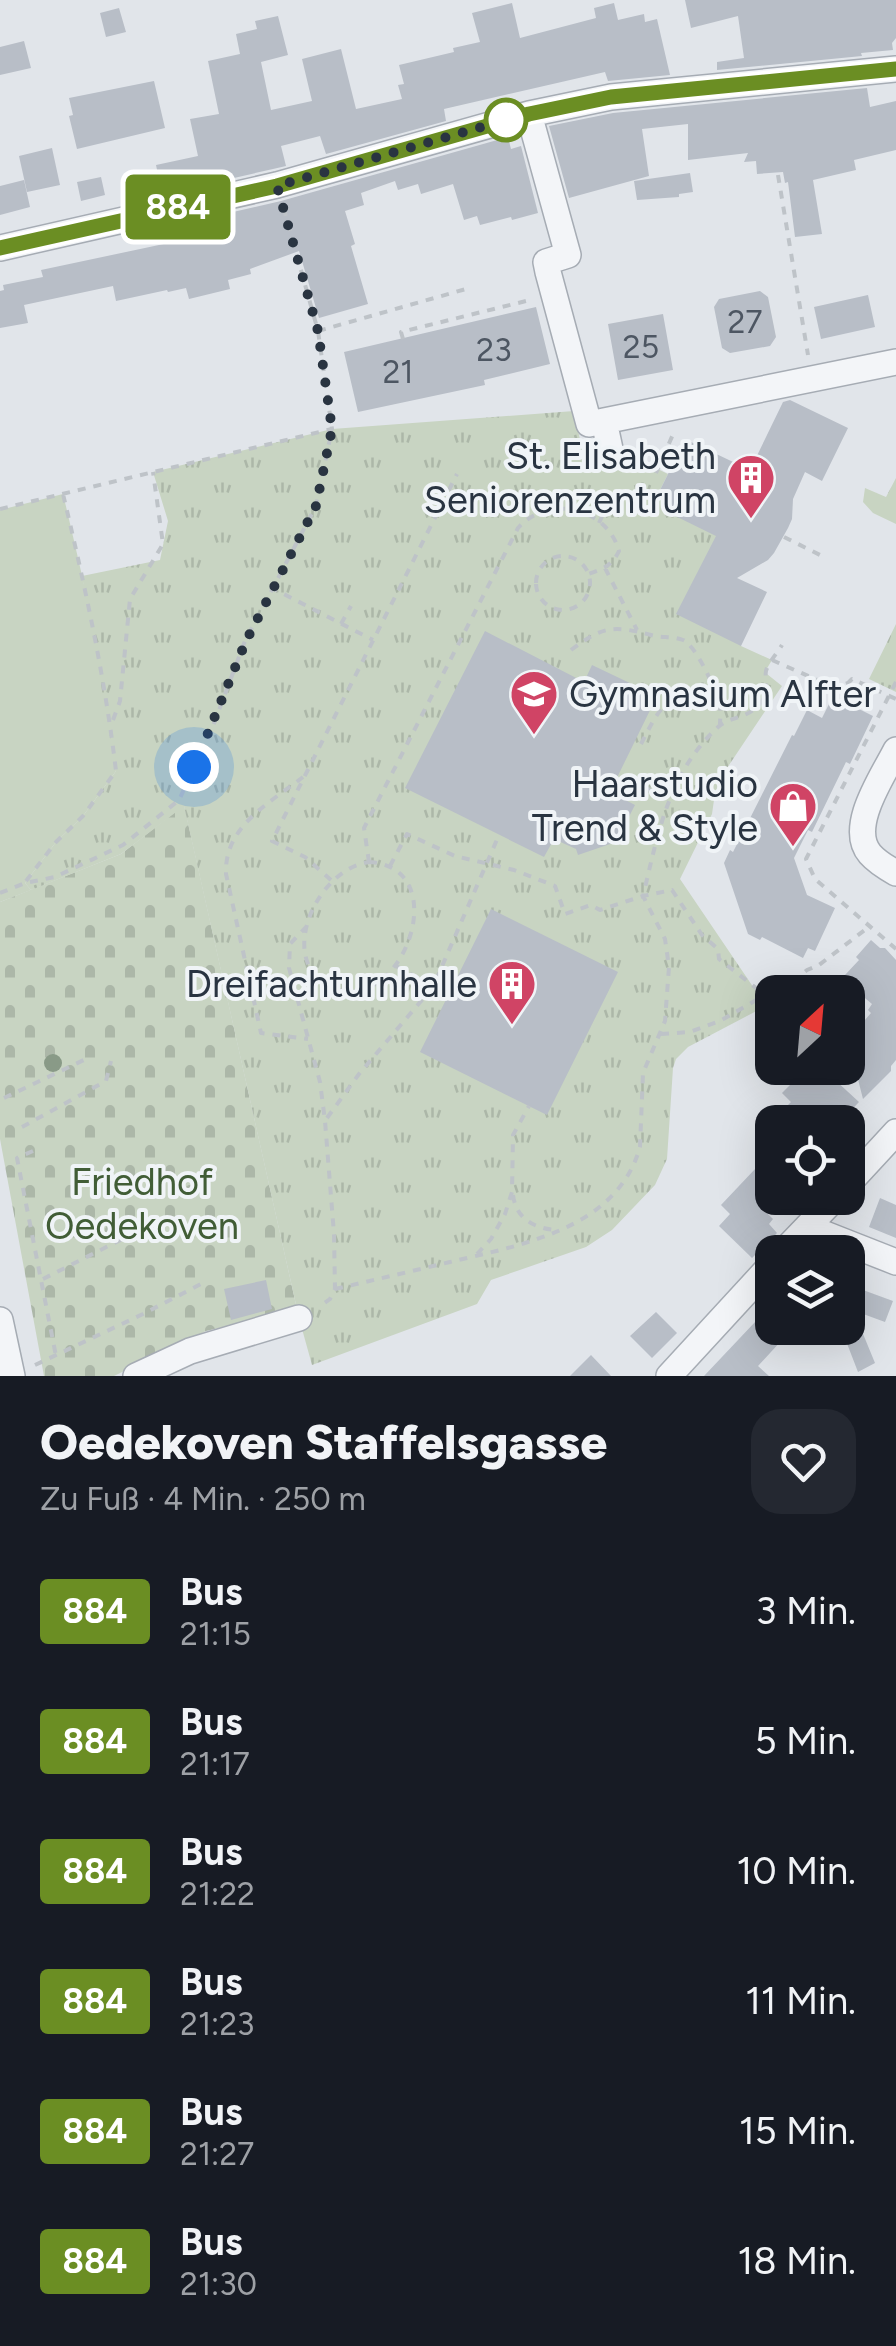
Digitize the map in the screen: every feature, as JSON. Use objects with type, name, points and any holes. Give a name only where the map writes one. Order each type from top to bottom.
[{"type":"street","points":[[0,248],[277,186],[529,114],[611,97],[896,69]]},
{"type":"street","points":[[529,114],[568,255],[546,262],[588,424],[896,362]]},
{"type":"street","points":[[604,421],[610,449]]},
{"type":"street","points":[[896,750],[866,811],[862,834],[870,855],[896,874]]},
{"type":"street","points":[[865,1166],[896,1132]]},
{"type":"street","points":[[799,1235],[818,1215]]},
{"type":"street","points":[[807,1227],[896,1262]]},
{"type":"street","points":[[669,1376],[755,1282]]},
{"type":"street","points":[[136,1376],[190,1350],[299,1318]]},
{"type":"street","points":[[0,1320],[12,1376]]},
{"type":"path","points":[[778,175],[812,380]]},
{"type":"path","points":[[0,892],[55,877],[124,845],[179,800],[246,641],[316,506],[332,429],[318,331],[277,186]]},
{"type":"path","points":[[318,331],[466,289]]},
{"type":"path","points":[[403,339],[402,332],[554,294]]},
{"type":"path","points":[[478,313],[480,320]]},
{"type":"path","points":[[656,473],[678,423],[678,406]]},
{"type":"path","points":[[0,509],[332,429]]},
{"type":"path","points":[[111,724],[120,701],[130,599],[163,544],[153,472]]},
{"type":"path","points":[[332,880],[305,857],[272,841],[457,474]]},
{"type":"path","points":[[25,883],[116,772],[85,586],[63,494]]},
{"type":"path","points":[[599,523],[610,501]]},
{"type":"path","points":[[368,862],[364,828],[518,528],[541,512],[561,508],[584,512],[613,536],[619,551],[605,568],[588,574]]},
{"type":"path","points":[[784,537],[822,556]]},
{"type":"path","points":[[568,557],[588,574],[585,598],[572,608],[555,609],[537,592],[538,573],[550,560],[568,557]]},
{"type":"path","points":[[605,568],[637,630]]},
{"type":"path","points":[[271,588],[373,640]]},
{"type":"path","points":[[341,624],[351,606]]},
{"type":"path","points":[[571,650],[609,628],[684,640],[693,647],[718,700],[720,724]]},
{"type":"path","points":[[336,1288],[519,1246],[590,1214],[611,1198],[632,1170],[642,1135],[643,1073],[667,1008],[668,951],[643,896],[660,822],[694,755],[720,724],[746,716],[761,703],[766,694],[766,670],[782,644]]},
{"type":"path","points":[[772,660],[825,684],[838,687],[852,679],[896,699]]},
{"type":"path","points":[[889,696],[896,682]]},
{"type":"path","points":[[642,744],[659,709],[676,699],[718,700]]},
{"type":"path","points":[[307,774],[236,833],[226,874],[262,1032],[308,1039]]},
{"type":"path","points":[[628,783],[670,796]]},
{"type":"path","points":[[390,866],[407,834],[455,856],[514,870],[554,886],[565,914],[591,905],[600,910],[672,890],[702,935],[718,949],[719,959],[755,986]]},
{"type":"path","points":[[325,1121],[358,1074],[433,986],[499,835]]},
{"type":"path","points":[[368,862],[390,866],[405,878],[414,907],[409,939],[396,965],[384,978],[367,988],[346,991],[325,984],[308,965],[306,926],[332,880],[349,867],[368,862]]},
{"type":"path","points":[[299,1318],[324,1304],[336,1288],[320,1082],[288,968],[290,944],[306,926]]},
{"type":"path","points":[[802,975],[870,926],[896,949]]},
{"type":"path","points":[[396,965],[445,992]]},
{"type":"path","points":[[660,1034],[684,1034],[707,1027],[755,1000]]},
{"type":"path","points":[[4,1098],[88,1058]]},
{"type":"path","points":[[22,1127],[106,1081],[110,1060]]},
{"type":"path","points":[[529,1106],[512,1135],[512,1192],[517,1212],[523,1218],[540,1228],[559,1230]]},
{"type":"path","points":[[33,1151],[17,1158],[56,1356],[201,1284]]},
{"type":"path","points":[[474,1256],[491,1239],[512,1192]]},
{"type":"path","points":[[42,1280],[154,1223]]},
{"type":"green space","points":[[574,411],[583,449],[592,465],[612,471],[637,459],[668,474],[657,496],[665,500],[661,509],[721,526],[741,646],[772,660],[767,674],[782,686],[723,774],[712,814],[680,879],[755,990],[755,1012],[688,1047],[676,1059],[667,1159],[655,1185],[612,1230],[586,1247],[491,1280],[477,1304],[312,1365],[184,806],[121,854],[31,890],[25,883],[116,771],[82,576],[160,560],[168,521],[153,472],[332,429]]},
{"type":"green space","points":[[896,478],[896,524],[873,513],[863,502],[865,488],[886,497]]},
{"type":"green space","points":[[63,494],[101,667],[116,771],[25,883],[31,890],[0,902],[0,510]]},
{"type":"green space","points":[[896,624],[896,692],[869,679]]},
{"type":"green space","name":"Friedhof Oedekoven","points":[[184,805],[297,1309],[206,1331],[114,1376],[44,1376],[0,1139],[0,902],[121,854]]},
{"type":"building","points":[[685,0],[896,0],[896,38],[893,50],[861,53],[862,56],[717,70],[717,62],[744,58],[738,16],[691,28]]},
{"type":"building","points":[[512,3],[520,38],[596,18],[594,8],[614,3],[618,20],[644,14],[645,22],[657,19],[670,75],[608,81],[605,72],[444,109],[446,121],[326,154],[320,136],[281,146],[286,166],[203,185],[201,176],[160,184],[156,165],[198,156],[190,119],[219,114],[208,61],[240,54],[236,34],[257,29],[255,21],[278,16],[288,55],[261,62],[271,110],[312,101],[302,59],[341,49],[356,109],[402,99],[398,85],[404,84],[399,65],[480,42],[472,13]]},
{"type":"building","points":[[119,8],[126,32],[106,37],[100,13]]},
{"type":"building","points":[[24,41],[31,68],[0,75],[0,47]]},
{"type":"building","points":[[154,81],[165,128],[77,149],[69,98]]},
{"type":"building","points":[[867,88],[870,107],[896,101],[896,150],[854,160],[856,170],[813,180],[822,234],[795,237],[788,182],[785,183],[783,172],[757,174],[756,161],[744,162],[748,153],[688,160],[688,124],[642,129],[649,176],[569,198],[549,126],[613,113]]},
{"type":"building","points":[[508,137],[511,149],[521,146],[538,213],[480,225],[477,216],[464,220],[453,184],[421,194],[418,184],[398,190],[395,181],[361,193],[364,205],[345,211],[368,304],[319,318],[299,251],[250,269],[251,274],[228,280],[230,289],[189,299],[186,288],[116,301],[113,286],[24,305],[28,323],[0,328],[3,285],[43,277],[41,270],[192,238],[189,222],[281,201]]},
{"type":"building","points":[[52,148],[60,185],[27,192],[19,156]]},
{"type":"building","points":[[690,173],[693,192],[637,200],[634,181]]},
{"type":"building","points":[[101,177],[105,195],[81,201],[77,182]]},
{"type":"building","points":[[24,180],[30,207],[0,215],[0,186]]},
{"type":"building","points":[[760,291],[768,297],[776,337],[770,346],[730,353],[722,348],[714,307],[719,299]]},
{"type":"building","points":[[868,295],[875,327],[821,339],[814,307]]},
{"type":"building","points":[[536,307],[550,364],[484,380],[485,385],[358,412],[344,352]]},
{"type":"building","points":[[663,314],[673,370],[618,380],[608,324]]},
{"type":"building","name":"St. Elisabeth Seniorenzentrum","points":[[790,400],[848,428],[822,481],[805,472],[793,499],[792,519],[774,553],[737,578],[767,592],[741,646],[676,614],[716,536],[661,509],[665,500],[657,496],[689,441],[750,470],[783,402]]},
{"type":"building","name":"Gymnasium Alfter","points":[[485,631],[584,682],[592,665],[657,696],[610,792],[635,805],[616,842],[578,855],[576,849],[554,839],[544,857],[405,788]]},
{"type":"building","points":[[833,696],[873,716],[850,764],[846,762],[812,832],[808,830],[794,858],[807,895],[835,908],[815,951],[808,948],[803,958],[748,934],[724,863],[807,710],[822,718]]},
{"type":"building","name":"Dreifachturnhalle","points":[[491,909],[618,972],[547,1115],[420,1052]]},
{"type":"building","points":[[871,940],[896,960],[896,1060],[891,1071],[863,1099],[859,1085],[865,1085],[865,1020],[872,1004],[865,998],[865,975],[845,975],[859,960],[856,957]]},
{"type":"building","points":[[790,1085],[840,1085],[859,1102],[788,1105],[791,1102],[782,1093]]},
{"type":"building","points":[[755,1169],[755,1215],[769,1215],[773,1219],[769,1224],[777,1233],[755,1235],[752,1258],[719,1226],[730,1214],[721,1205]]},
{"type":"building","points":[[880,1198],[896,1205],[896,1238],[869,1227]]},
{"type":"building","points":[[266,1280],[272,1309],[231,1320],[224,1289]]},
{"type":"building","points":[[865,1291],[893,1301],[885,1322],[865,1315]]},
{"type":"building","points":[[656,1312],[677,1333],[652,1358],[630,1336]]},
{"type":"building","points":[[755,1322],[755,1345],[777,1345],[758,1366],[769,1376],[704,1376]]},
{"type":"building","points":[[865,1339],[875,1363],[858,1372],[848,1345],[865,1345]]},
{"type":"building","points":[[591,1355],[611,1376],[570,1376]]},
{"type":"bus line","name":"884","points":[[0,248],[277,186],[529,114],[611,97],[896,69]]},
{"type":"place","name":"St. Elisabeth Seniorenzentrum","points":[[751,520]]},
{"type":"place","name":"Gymnasium Alfter","points":[[534,736]]},
{"type":"place","name":"Haarstudio Trend & Style","points":[[793,848]]},
{"type":"place","name":"Dreifachturnhalle","points":[[512,1026]]},
{"type":"route","points":[[194,767],[246,641],[316,506],[332,429],[318,331],[277,186],[506,120]]}]
